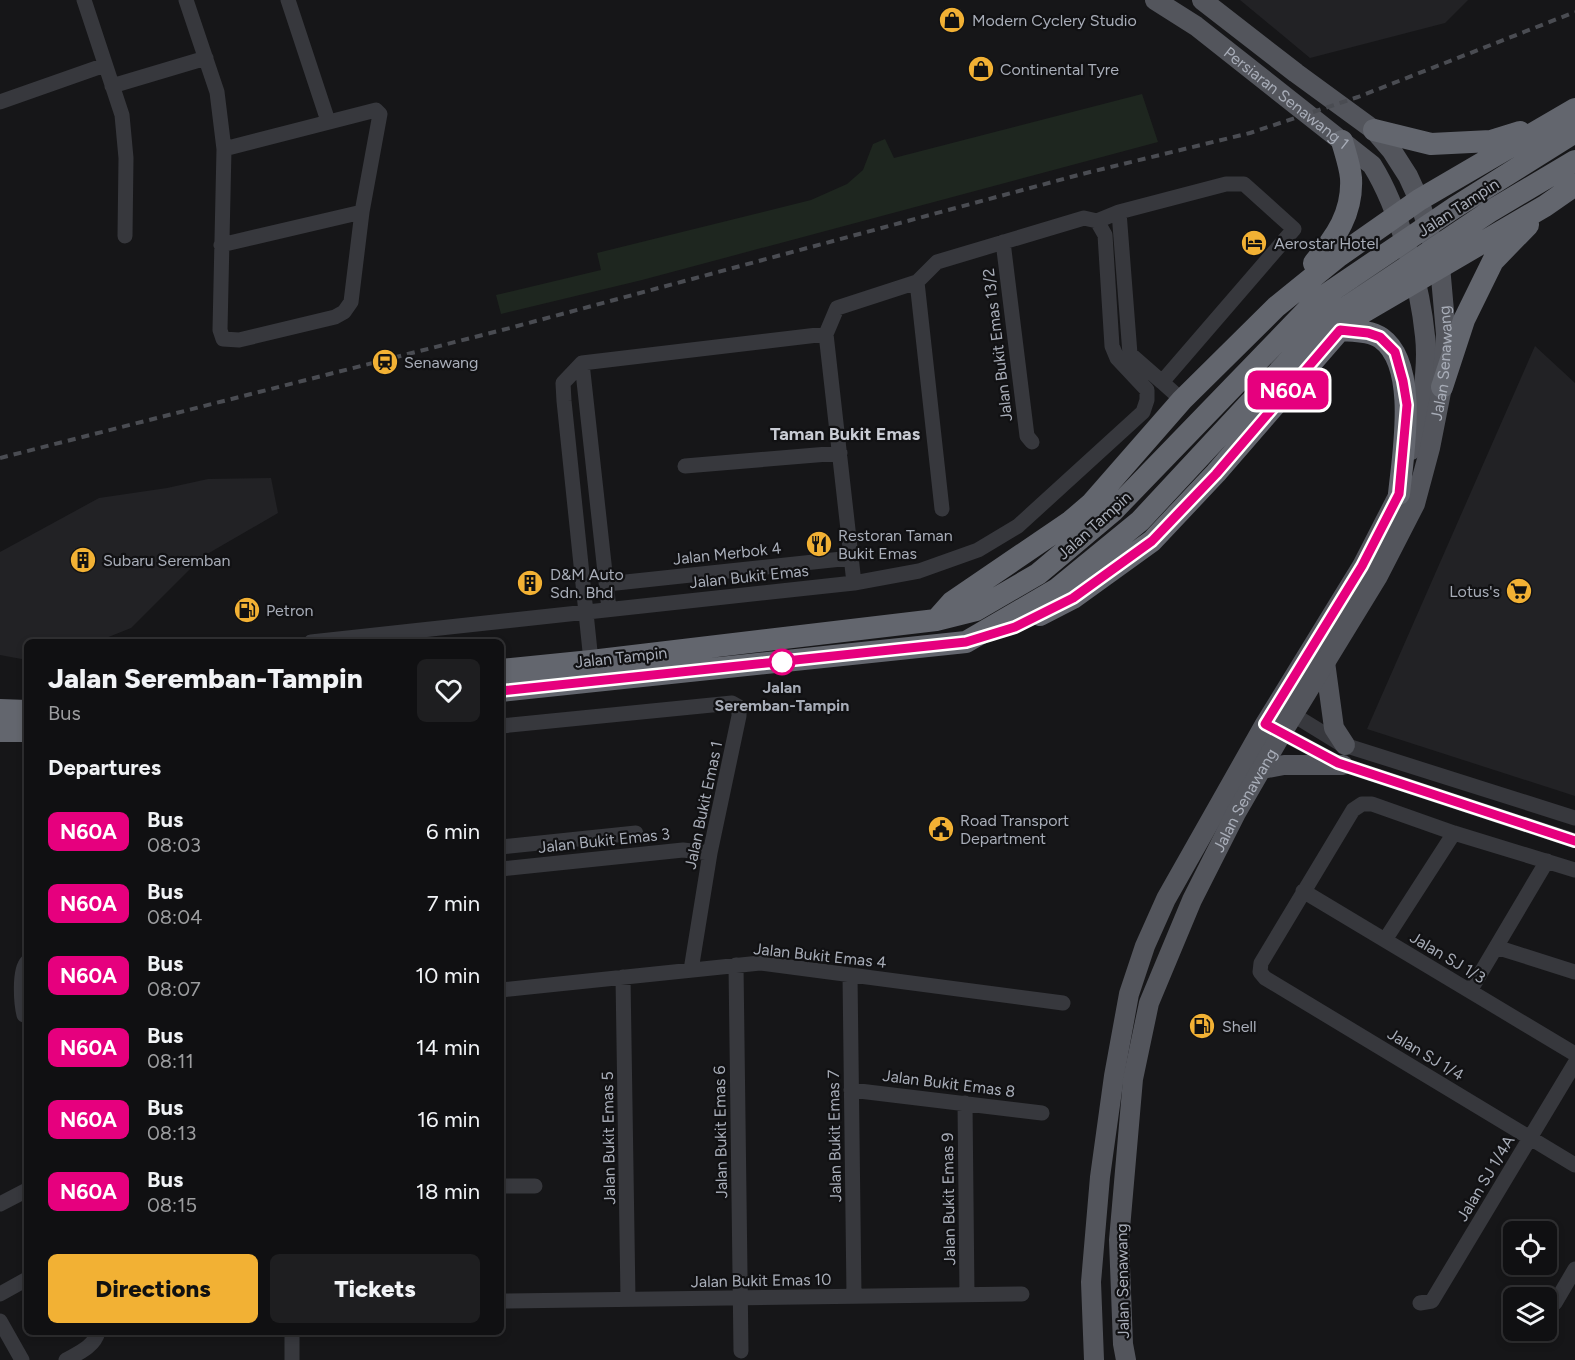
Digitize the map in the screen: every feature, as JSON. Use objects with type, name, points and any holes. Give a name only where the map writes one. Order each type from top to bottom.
[{"type":"highway","points":[[1276,307],[1339,256],[1396,215],[1575,109]]},
{"type":"highway","points":[[1368,125],[1406,139],[1431,144],[1491,141],[1554,122]]},
{"type":"highway","name":"Jalan Tampin","points":[[504,670],[936,620],[976,610],[1038,574],[1113,511],[1315,302],[1454,208],[1575,132]]},
{"type":"highway","points":[[936,620],[952,602],[1091,504],[1182,400],[1276,307],[1332,242],[1347,217],[1351,197],[1351,176],[1334,134]]},
{"type":"highway","name":"Jalan Tampin","points":[[504,691],[966,642],[1057,589],[1140,521],[1326,321],[1489,212],[1575,161]]},
{"type":"highway","points":[[966,642],[1015,627],[1073,598],[1152,541],[1216,474],[1340,330],[1355,318],[1545,206],[1575,185]]},
{"type":"highway","points":[[1442,387],[1464,320],[1493,261],[1545,206]]},
{"type":"highway","points":[[1340,330],[1368,333],[1380,337],[1395,352],[1407,405],[1399,494]]},
{"type":"highway","points":[[0,710],[24,711]]},
{"type":"highway","points":[[0,731],[24,731]]},
{"type":"main road","name":"Persiaran Senawang 1","points":[[1155,0],[1196,26],[1372,165],[1384,185],[1396,215],[1415,281]]},
{"type":"main road","name":"Persiaran Senawang 1","points":[[1202,0],[1368,125],[1392,151],[1408,176],[1419,200],[1440,266]]},
{"type":"main road","points":[[1229,0],[1243,31]]},
{"type":"main road","name":"Jalan Senawang","points":[[1285,709],[1326,662],[1378,576],[1415,504],[1430,448],[1442,387],[1446,334],[1440,266]]},
{"type":"main road","name":"Jalan Senawang","points":[[1094,1360],[1091,1282],[1100,1178],[1114,1076],[1130,994],[1145,946],[1166,899],[1285,709],[1399,494],[1424,390],[1425,338],[1415,281]]},
{"type":"main road","points":[[1326,662],[1334,728],[1346,745]]},
{"type":"main road","name":"Jalan Senawang","points":[[1126,1360],[1123,1344],[1119,1240],[1133,1079],[1149,1003],[1192,900],[1236,813],[1262,769],[1273,728]]},
{"type":"main road","points":[[1262,769],[1315,763],[1343,765]]},
{"type":"street","points":[[84,0],[122,115],[126,158],[125,236]]},
{"type":"street","points":[[186,0],[218,92],[224,149],[220,330],[223,339],[239,340],[334,317],[344,312],[351,302],[362,212],[380,114],[375,110],[224,149]]},
{"type":"street","points":[[288,0],[328,122]]},
{"type":"street","points":[[112,86],[206,58]]},
{"type":"street","points":[[0,102],[105,65]]},
{"type":"street","points":[[854,583],[826,334],[837,308],[917,282],[937,262],[1084,218],[1097,221],[1119,212],[1226,184],[1244,183],[1294,229],[1162,382]]},
{"type":"street","points":[[221,245],[362,212]]},
{"type":"street","points":[[1119,212],[1130,354],[1182,400]]},
{"type":"street","name":"Jalan Bukit Emas","points":[[339,639],[854,583],[919,571],[978,550],[1018,526],[1143,412],[1148,400],[1147,390],[1117,358],[1112,346],[1105,235],[1097,221]]},
{"type":"street","name":"Jalan Bukit Emas 13/2","points":[[1003,242],[1027,436],[1032,442]]},
{"type":"street","points":[[917,282],[942,509]]},
{"type":"street","points":[[591,661],[564,384],[582,363],[826,334]]},
{"type":"street","points":[[582,363],[609,609]]},
{"type":"street","points":[[685,466],[840,453]]},
{"type":"street","name":"Jalan Merbok 4","points":[[607,584],[851,558]]},
{"type":"street","name":"Jalan Bukit Emas 1","points":[[504,726],[732,703],[739,707],[710,854],[691,970]]},
{"type":"street","points":[[1285,709],[1346,745],[1575,818]]},
{"type":"street","points":[[1273,728],[1343,765],[1575,841]]},
{"type":"street","points":[[1303,891],[1353,810],[1362,804],[1372,804],[1454,833],[1575,870]]},
{"type":"street","points":[[504,847],[636,833]]},
{"type":"street","points":[[1385,940],[1454,833]]},
{"type":"street","name":"Jalan Bukit Emas 3","points":[[504,869],[683,850],[710,854]]},
{"type":"street","points":[[1470,991],[1547,861]]},
{"type":"street","name":"Jalan SJ 1/3","points":[[1303,891],[1575,1054]]},
{"type":"street","name":"Jalan SJ 1/4","points":[[1303,891],[1261,963],[1260,972],[1265,978],[1575,1165]]},
{"type":"street","points":[[1496,947],[1575,972]]},
{"type":"street","name":"Jalan Bukit Emas 4","points":[[504,990],[760,963],[1063,1003]]},
{"type":"street","name":"Jalan Bukit Emas 6","points":[[736,965],[741,1351]]},
{"type":"street","points":[[24,967],[22,970],[22,1008],[24,1015]]},
{"type":"street","name":"Jalan Bukit Emas 7","points":[[850,975],[854,1296]]},
{"type":"street","name":"Jalan Bukit Emas 5","points":[[623,977],[628,1299]]},
{"type":"street","name":"Jalan SJ 1/4A","points":[[1420,1303],[1432,1301],[1575,1063]]},
{"type":"street","name":"Jalan Bukit Emas 8","points":[[851,1090],[1042,1113]]},
{"type":"street","name":"Jalan Bukit Emas 9","points":[[965,1103],[968,1295]]},
{"type":"street","points":[[504,1186],[535,1186]]},
{"type":"street","points":[[0,1204],[24,1192]]},
{"type":"street","points":[[1557,1300],[1575,1269]]},
{"type":"street","points":[[0,1294],[24,1281]]},
{"type":"street","name":"Jalan Bukit Emas 10","points":[[504,1301],[1022,1294]]},
{"type":"street","points":[[0,1321],[22,1360]]},
{"type":"street","points":[[66,1360],[86,1348],[97,1335]]},
{"type":"street","points":[[292,1335],[292,1360]]},
{"type":"shaded area","points":[[1240,0],[1468,0],[1445,23],[1310,58]]},
{"type":"shaded area","points":[[1142,94],[1158,142],[642,280],[501,314],[496,295],[601,270],[597,253],[811,200],[847,184],[863,170],[873,144],[885,139],[894,158]]},
{"type":"shaded area","points":[[1535,346],[1575,383],[1575,796],[1367,729]]},
{"type":"shaded area","points":[[271,478],[278,513],[202,557],[131,628],[104,639],[24,639],[24,659],[0,655],[0,552],[99,498],[167,488],[208,479]]},
{"type":"railway","points":[[0,458],[510,328],[1082,174],[1250,133],[1358,97],[1575,12]]},
{"type":"bus line","name":"N60A","points":[[504,691],[966,642],[1015,627],[1073,598],[1152,541],[1216,474],[1340,330],[1368,333],[1380,337],[1395,352],[1403,381],[1407,405],[1399,494],[1362,566],[1265,724],[1338,763],[1575,841]]},
{"type":"place","name":"Modern Cyclery Studio","points":[[952,20]]},
{"type":"place","name":"Continental Tyre","points":[[981,69]]},
{"type":"place","name":"Aerostar Hotel","points":[[1254,243]]},
{"type":"place","name":"Senawang","points":[[385,362]]},
{"type":"place","name":"Restoran Taman Bukit Emas","points":[[819,544]]},
{"type":"place","name":"Subaru Seremban","points":[[83,560]]},
{"type":"place","name":"D&M Auto Sdn. Bhd","points":[[530,583]]},
{"type":"place","name":"Lotus's","points":[[1519,591]]},
{"type":"place","name":"Petron","points":[[247,610]]},
{"type":"place","name":"Jalan Seremban-Tampin","points":[[782,662]]},
{"type":"place","name":"Road Transport Department","points":[[941,829]]},
{"type":"place","name":"Shell","points":[[1202,1026]]},
{"type":"district","name":"Taman Bukit Emas","points":[[845,434]]}]
